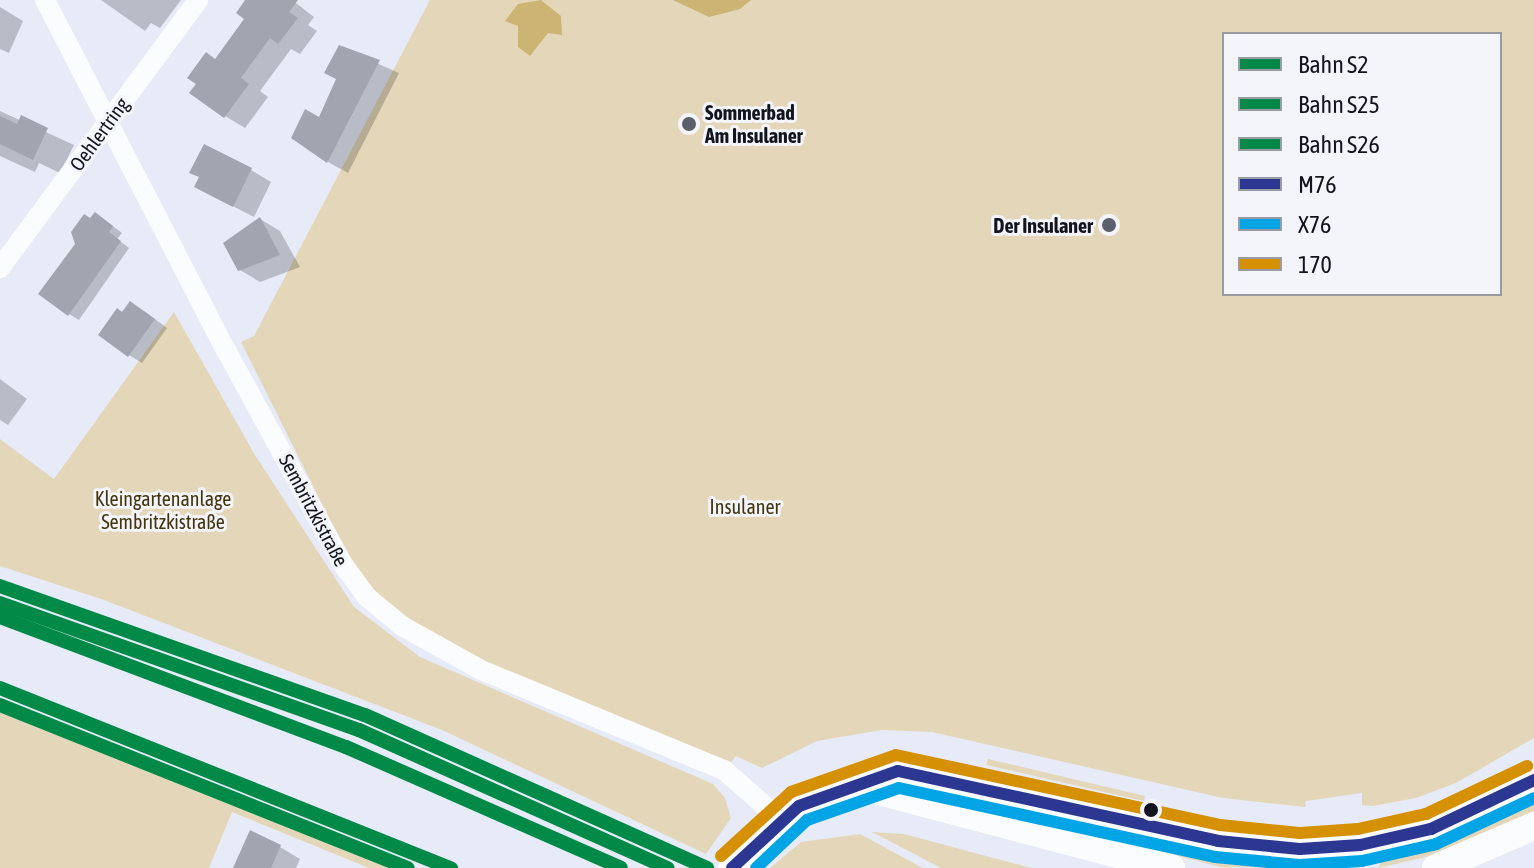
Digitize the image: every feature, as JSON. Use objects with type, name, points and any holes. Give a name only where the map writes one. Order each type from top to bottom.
[{"type":"main road","points":[[732,868],[781,820],[813,799],[898,771],[919,773],[1218,841],[1354,857],[1448,823],[1534,780]]},
{"type":"main road","points":[[856,785],[1171,868]]},
{"type":"main road","points":[[1436,868],[1534,826]]},
{"type":"street","name":"Sembritzkistraße","points":[[45,0],[331,544],[367,597],[402,626],[481,670],[724,770],[781,820]]},
{"type":"street","name":"Oehlertring","points":[[0,268],[198,0]]},
{"type":"green space","name":"Insulaner","points":[[430,0],[1534,0],[1534,738],[1456,783],[1416,798],[1373,806],[1362,805],[1362,793],[1306,801],[1305,807],[1223,798],[932,732],[882,730],[817,741],[762,768],[736,756],[731,762],[494,667],[408,620],[373,591],[346,552],[241,342],[254,336]]},
{"type":"green space","name":"Kleingartenanlage Sembritzkistraße","points":[[174,312],[255,455],[354,607],[420,657],[713,784],[725,798],[731,818],[706,854],[442,730],[104,600],[0,566],[0,439],[54,479]]},
{"type":"green space","points":[[0,698],[416,868],[369,868],[232,812],[209,868],[0,868]]},
{"type":"green space","points":[[988,759],[1145,796],[1144,801],[986,765]]},
{"type":"green space","points":[[1534,797],[1534,811],[1519,819],[1439,854],[1378,868],[1386,854],[1472,828]]},
{"type":"green space","points":[[872,832],[904,834],[1031,868],[941,868]]},
{"type":"green space","points":[[860,834],[923,868],[770,868],[801,842]]},
{"type":"green space","points":[[1130,834],[1235,857],[1313,862],[1315,868],[1221,867],[1127,843]]},
{"type":"shaded area","points":[[541,0],[561,16],[562,35],[548,33],[530,56],[518,47],[518,26],[505,21],[518,4]]},
{"type":"shaded area","points":[[673,0],[751,0],[740,9],[709,17]]},
{"type":"building","points":[[245,0],[298,0],[289,12],[298,18],[278,44],[270,38],[241,78],[249,84],[224,118],[189,93],[196,84],[187,78],[206,52],[215,59],[244,19],[236,13]]},
{"type":"building","points":[[339,45],[380,60],[327,163],[291,138],[305,109],[319,117],[336,79],[324,73]]},
{"type":"building","points":[[21,115],[48,128],[33,160],[0,144],[0,116],[17,124]]},
{"type":"building","points":[[204,144],[252,168],[233,207],[194,187],[199,177],[189,173]]},
{"type":"building","points":[[95,212],[113,226],[109,232],[121,241],[68,316],[38,294],[75,244],[71,232],[84,214],[90,218]]},
{"type":"building","points":[[260,217],[280,255],[238,271],[223,243]]},
{"type":"building","points":[[130,301],[155,319],[128,357],[98,335],[117,308],[122,312]]},
{"type":"building","points":[[250,830],[281,845],[271,868],[233,868]]},
{"type":"rail line","name":"S25","points":[[0,586],[365,715],[707,868]]},
{"type":"rail line","name":"S26","points":[[0,603],[359,730],[668,868]]},
{"type":"rail line","name":"S2","points":[[0,617],[346,747],[621,868]]},
{"type":"rail line","name":"S25","points":[[0,688],[451,868]]},
{"type":"rail line","name":"S26","points":[[0,705],[408,868]]},
{"type":"transit line","name":"170","points":[[721,856],[791,792],[896,755],[1220,825],[1300,833],[1358,829],[1426,814],[1527,766]]},
{"type":"transit line","name":"M76","points":[[732,868],[799,806],[898,771],[1218,841],[1300,849],[1360,845],[1431,829],[1534,780]]},
{"type":"transit line","name":"X76","points":[[756,868],[807,820],[899,788],[1215,857],[1300,865],[1362,861],[1436,844],[1534,798]]},
{"type":"place","name":"Sommerbad Am Insulaner","points":[[689,124]]},
{"type":"place","name":"Der Insulaner","points":[[1109,225]]}]
